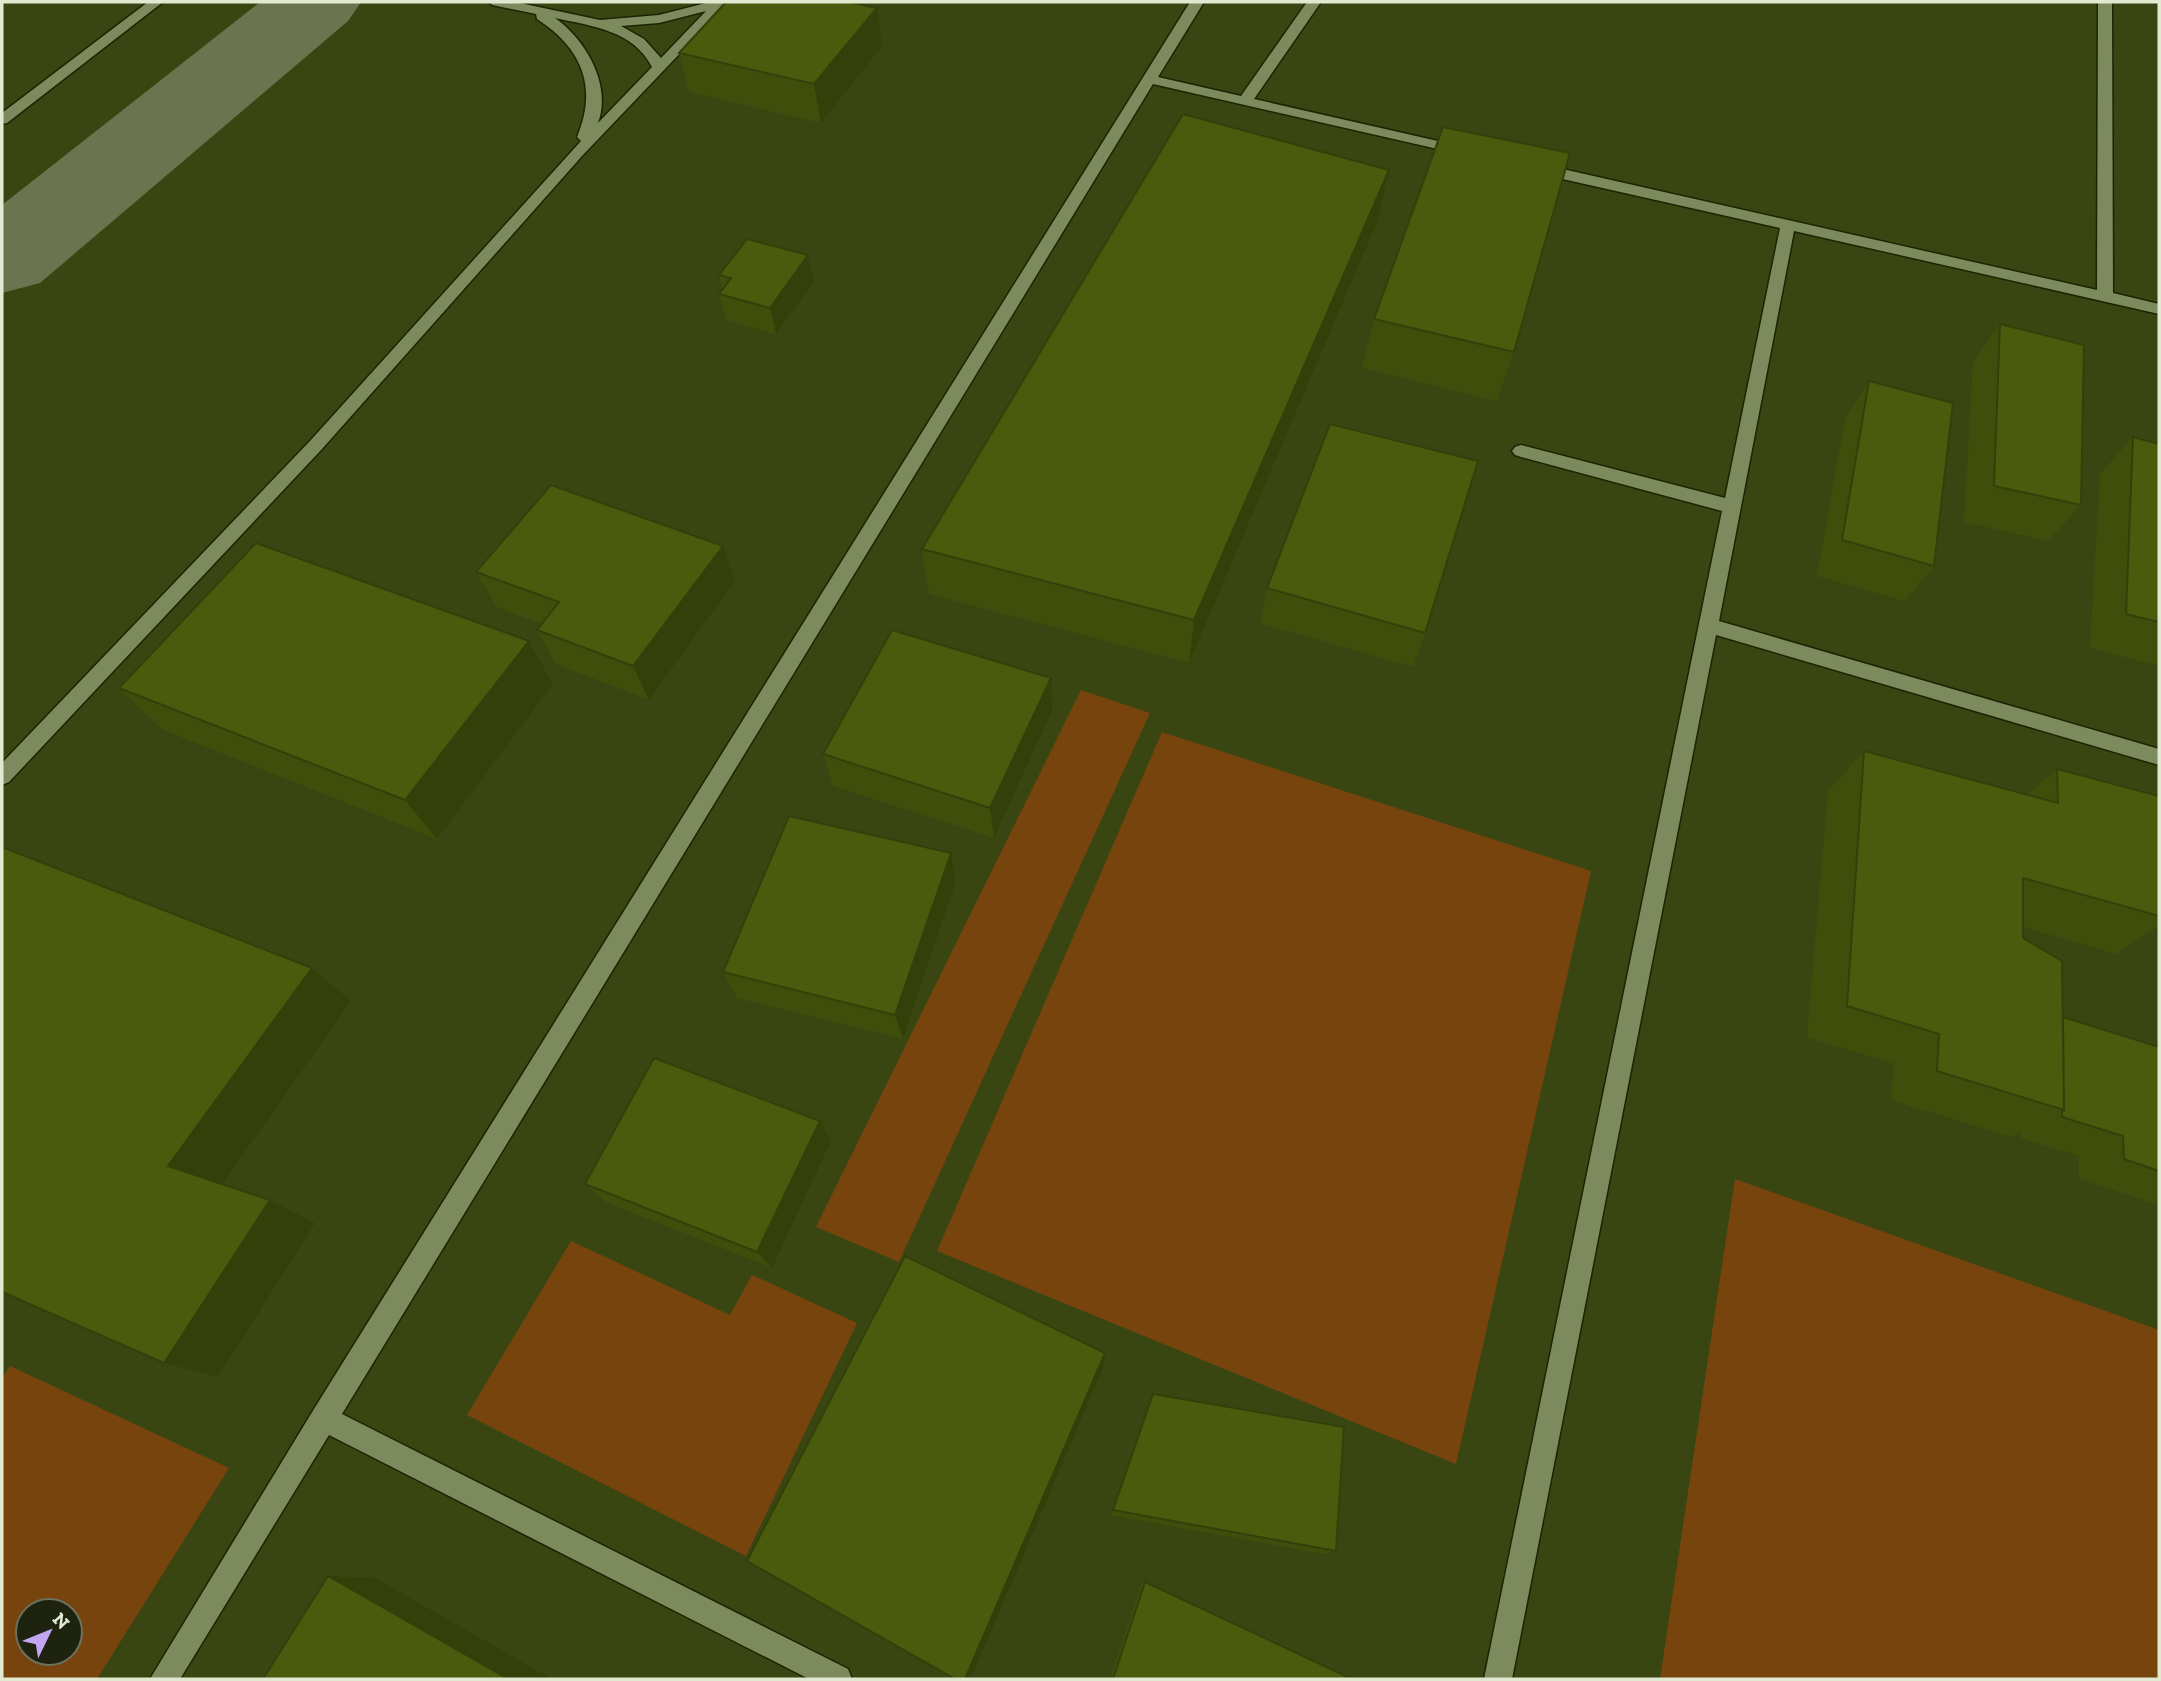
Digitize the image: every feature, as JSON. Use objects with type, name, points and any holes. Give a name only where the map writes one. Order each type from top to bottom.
[{"type":"lane","points":[[2,120],[156,2]]},
{"type":"lane","points":[[497,2],[600,24],[639,41],[650,51],[660,69]]},
{"type":"lane","points":[[600,24],[659,19],[722,2]]},
{"type":"lane","points":[[2,776],[316,445],[577,153],[722,2]]},
{"type":"lane","points":[[163,1679],[1197,2]]},
{"type":"lane","points":[[1245,101],[1314,2]]},
{"type":"lane","points":[[2105,2],[2105,297]]},
{"type":"lane","points":[[531,10],[556,23],[586,62],[594,112],[577,153]]},
{"type":"lane","points":[[1149,79],[1476,154]]},
{"type":"lane","points":[[1517,163],[2159,309]]},
{"type":"lane","points":[[1498,1679],[1788,225]]},
{"type":"lane","points":[[1521,451],[1732,507]]},
{"type":"lane","points":[[1708,625],[2159,757]]},
{"type":"lane","points":[[323,1418],[838,1679]]},
{"type":"shaded area","points":[[2,2],[2159,2],[2159,1679],[2,1679]]},
{"type":"shaded area","points":[[1081,690],[1150,713],[899,1262],[816,1227]]},
{"type":"shaded area","points":[[1162,732],[1591,871],[1456,1464],[937,1251]]},
{"type":"shaded area","points":[[1735,1179],[2159,1330],[2159,1679],[1660,1679]]},
{"type":"shaded area","points":[[571,1241],[730,1315],[752,1275],[857,1323],[746,1556],[467,1415]]},
{"type":"shaded area","points":[[10,1366],[229,1468],[97,1679],[2,1679],[2,1378]]},
{"type":"building","points":[[726,2],[849,2],[877,8],[814,84],[679,53]]},
{"type":"building","points":[[1183,114],[1389,170],[1194,620],[922,549]]},
{"type":"building","points":[[1443,127],[1570,153],[1514,352],[1374,319]]},
{"type":"building","points":[[747,239],[808,255],[770,308],[719,294],[731,278],[719,275]]},
{"type":"building","points":[[2000,324],[2084,345],[2081,505],[1994,486]]},
{"type":"building","points":[[1869,381],[1953,403],[1934,566],[1842,540]]},
{"type":"building","points":[[1330,424],[1478,461],[1425,633],[1267,588]]},
{"type":"building","points":[[2133,437],[2159,444],[2159,622],[2126,614]]},
{"type":"building","points":[[551,485],[723,546],[633,666],[537,630],[559,602],[476,572]]},
{"type":"building","points":[[256,543],[529,641],[405,800],[119,688]]},
{"type":"building","points":[[892,630],[1051,678],[990,808],[823,754]]},
{"type":"building","points":[[1864,751],[2058,803],[2057,769],[2159,796],[2159,916],[2023,878],[2023,938],[2062,961],[2064,1110],[1937,1071],[1939,1034],[1847,1006]]},
{"type":"building","points":[[789,816],[951,853],[895,1015],[723,972]]},
{"type":"building","points":[[2,847],[312,968],[168,1166],[270,1200],[164,1363],[2,1292]]},
{"type":"building","points":[[2063,1017],[2159,1047],[2159,1171],[2124,1159],[2123,1136],[2062,1117]]},
{"type":"building","points":[[654,1058],[820,1121],[757,1252],[585,1184]]},
{"type":"building","points":[[905,1256],[1105,1353],[965,1679],[955,1679],[747,1561]]},
{"type":"building","points":[[1153,1394],[1344,1427],[1336,1551],[1113,1510]]},
{"type":"building","points":[[328,1576],[508,1679],[263,1679]]},
{"type":"building","points":[[1145,1582],[1352,1679],[1113,1679]]},
{"type":"taxiway","points":[[2,259],[316,2]]}]
